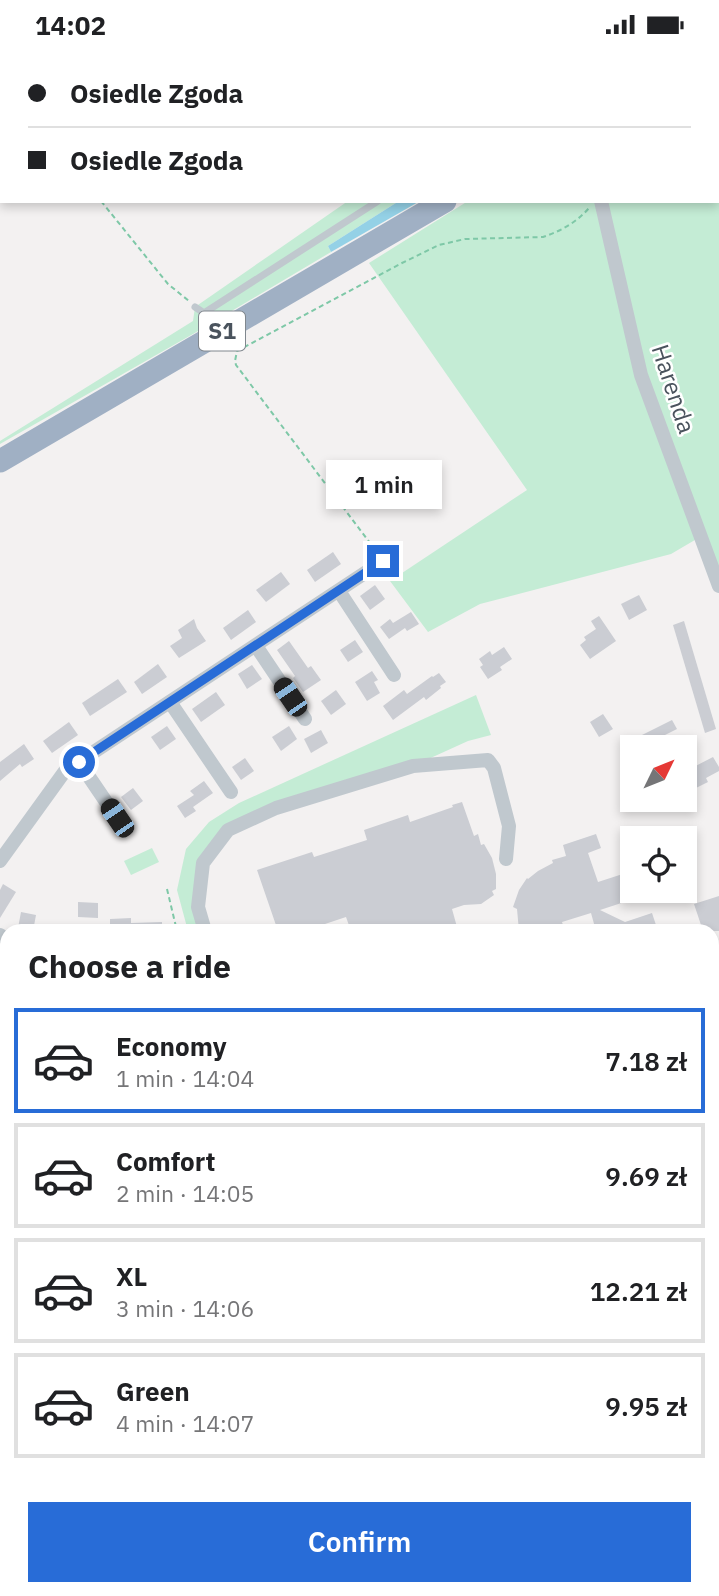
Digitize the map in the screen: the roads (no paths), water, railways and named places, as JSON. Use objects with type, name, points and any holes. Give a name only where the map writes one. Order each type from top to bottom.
[{"type":"highway","name":"S1","points":[[0,461],[442,203]]},
{"type":"street","name":"Harenda","points":[[597,203],[641,375],[719,586]]},
{"type":"street","points":[[0,861],[5,843],[65,771],[383,561]]},
{"type":"street","points":[[339,591],[394,675]]},
{"type":"street","points":[[256,646],[305,719]]},
{"type":"street","points":[[170,702],[231,792]]},
{"type":"street","points":[[203,924],[198,907],[203,863],[228,830],[276,808],[413,766],[488,760],[494,768],[509,825],[506,859]]},
{"type":"street","points":[[79,762],[117,818]]},
{"type":"lane","points":[[195,307],[204,313],[375,203]]},
{"type":"water","points":[[396,203],[417,203],[331,252],[328,246]]}]
